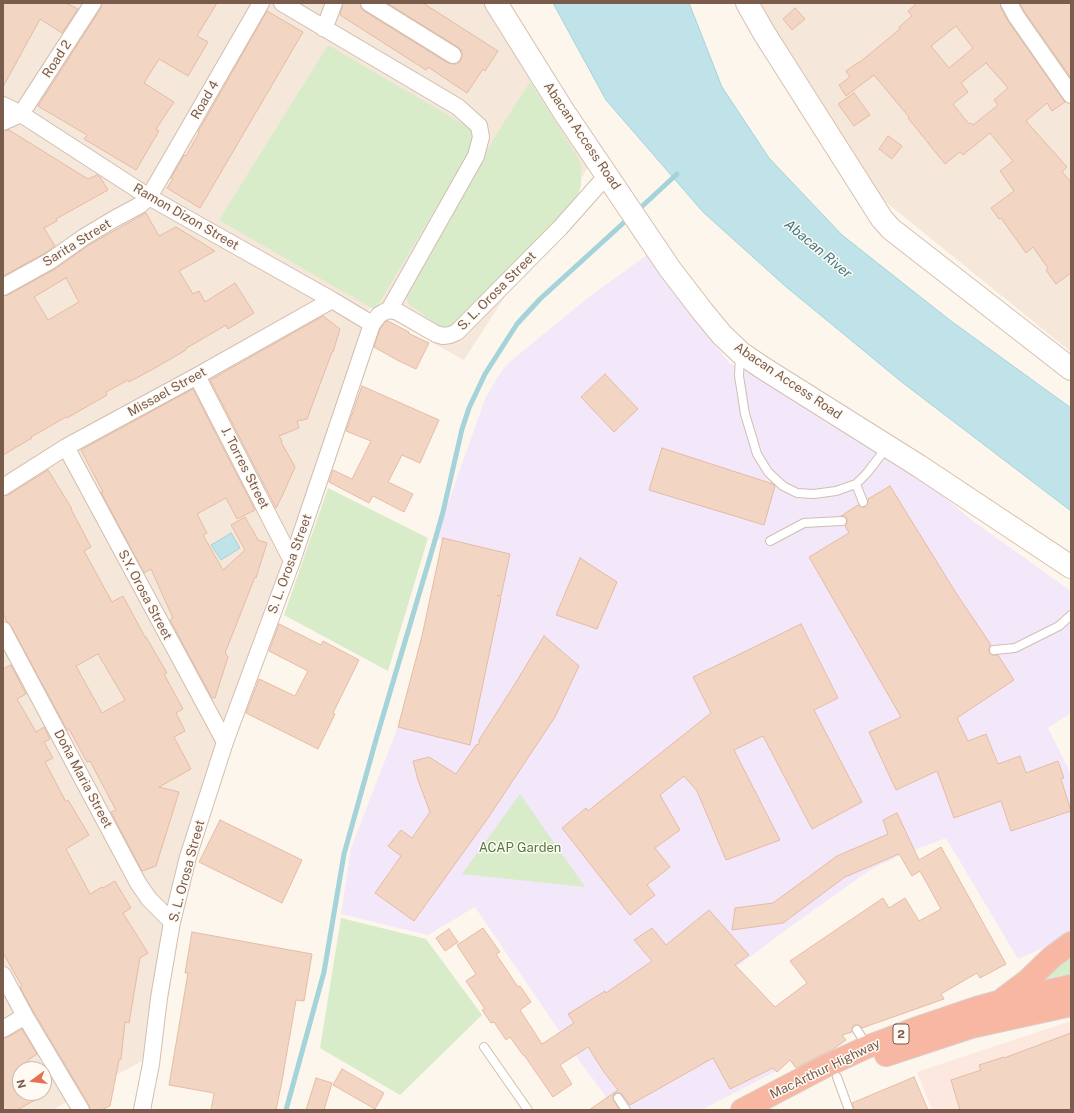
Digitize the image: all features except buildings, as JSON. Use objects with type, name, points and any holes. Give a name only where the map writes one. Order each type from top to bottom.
[{"type":"highway","points":[[1001,1001],[1028,980],[1052,957],[1071,943]]},
{"type":"highway","name":"MacArthur Highway","points":[[742,1110],[822,1068],[862,1038],[920,1027],[1001,1001],[1071,986]]},
{"type":"highway","name":"MacArthur Highway","points":[[773,1110],[813,1088],[874,1059],[971,1026],[1071,1005]]},
{"type":"street","name":"Road 2","points":[[21,114],[93,3]]},
{"type":"street","name":"Road 4","points":[[149,197],[261,3]]},
{"type":"street","points":[[282,3],[458,107],[479,126],[481,137],[476,156],[389,310]]},
{"type":"street","points":[[323,28],[334,3]]},
{"type":"street","points":[[369,3],[453,55]]},
{"type":"street","name":"Abacan Access Road","points":[[496,3],[564,112],[670,268],[717,329],[741,353],[1071,567]]},
{"type":"street","points":[[747,3],[764,33],[882,219],[892,229],[1071,369]]},
{"type":"street","points":[[1009,3],[1016,16],[1071,95]]},
{"type":"street","name":"Ramon Dizon Street","points":[[3,105],[21,114],[149,197],[372,324]]},
{"type":"street","points":[[3,122],[21,114]]},
{"type":"street","name":"S. L. Orosa Street","points":[[142,1110],[151,1064],[159,998],[172,922],[188,857],[225,742],[292,561],[372,324],[379,315],[389,310],[398,312],[436,334],[443,336],[457,332],[560,228],[607,175]]},
{"type":"street","name":"Sarita Street","points":[[3,287],[140,205],[149,197]]},
{"type":"street","name":"Missael Street","points":[[3,487],[66,447],[197,376],[332,300]]},
{"type":"street","name":"J. Torres Street","points":[[197,376],[292,561]]},
{"type":"street","name":"S.Y. Orosa Street","points":[[66,447],[225,742]]},
{"type":"street","name":"Doña Maria Street","points":[[3,630],[138,883],[149,898],[172,922]]},
{"type":"street","points":[[3,975],[25,1016],[81,1110]]},
{"type":"street","points":[[3,1029],[25,1016]]},
{"type":"lane","points":[[741,353],[739,376],[745,414],[757,454],[768,472],[783,486],[797,493],[814,494],[836,491],[856,484],[867,473],[887,447]]},
{"type":"lane","points":[[856,484],[864,502]]},
{"type":"lane","points":[[770,540],[804,524],[842,521]]},
{"type":"lane","points":[[994,650],[1015,648],[1059,626],[1071,615]]},
{"type":"lane","points":[[484,1047],[528,1110]]},
{"type":"lane","points":[[837,1077],[849,1110]]},
{"type":"lane","points":[[618,1098],[626,1110]]},
{"type":"shaded area","points":[[3,3],[488,3],[591,163],[464,360],[370,308],[196,819],[144,1060],[52,1110],[3,1110]]},
{"type":"shaded area","points":[[749,3],[1071,3],[1071,352],[866,186]]},
{"type":"shaded area","points":[[647,255],[729,363],[859,427],[973,521],[1071,591],[1071,713],[1048,728],[1071,774],[1071,935],[1018,959],[946,838],[899,856],[870,870],[794,924],[714,984],[779,1070],[701,1110],[616,1110],[581,1063],[475,907],[428,935],[341,914],[351,848],[398,727],[422,636],[443,542],[436,537],[485,399],[506,365],[590,296]]},
{"type":"shaded area","points":[[1071,1021],[1071,1110],[932,1110],[917,1072]]},
{"type":"green space","points":[[328,45],[465,125],[474,137],[468,154],[375,310],[219,220]]},
{"type":"green space","points":[[530,82],[577,156],[581,165],[581,185],[577,198],[567,213],[452,327],[446,328],[439,326],[411,306],[407,300],[407,289],[496,135]]},
{"type":"green space","points":[[328,488],[428,538],[388,671],[284,615]]},
{"type":"green space","name":"ACAP Garden","points":[[520,794],[585,887],[462,874]]},
{"type":"green space","points":[[341,918],[426,939],[482,1015],[400,1095],[320,1048]]},
{"type":"green space","points":[[1069,958],[1071,963],[1071,974],[1044,979],[1043,974]]},
{"type":"water","name":"Abacan River","points":[[553,3],[689,3],[722,87],[769,158],[842,235],[951,321],[1071,408],[1071,511],[903,383],[784,285],[703,212],[606,100]]},
{"type":"water","points":[[231,533],[240,548],[221,560],[211,545]]},
{"type":"waterway","points":[[637,211],[677,174]]},
{"type":"waterway","points":[[286,1110],[324,972],[344,854],[443,512],[462,429],[469,408],[485,374],[517,324],[540,299],[630,217]]}]
